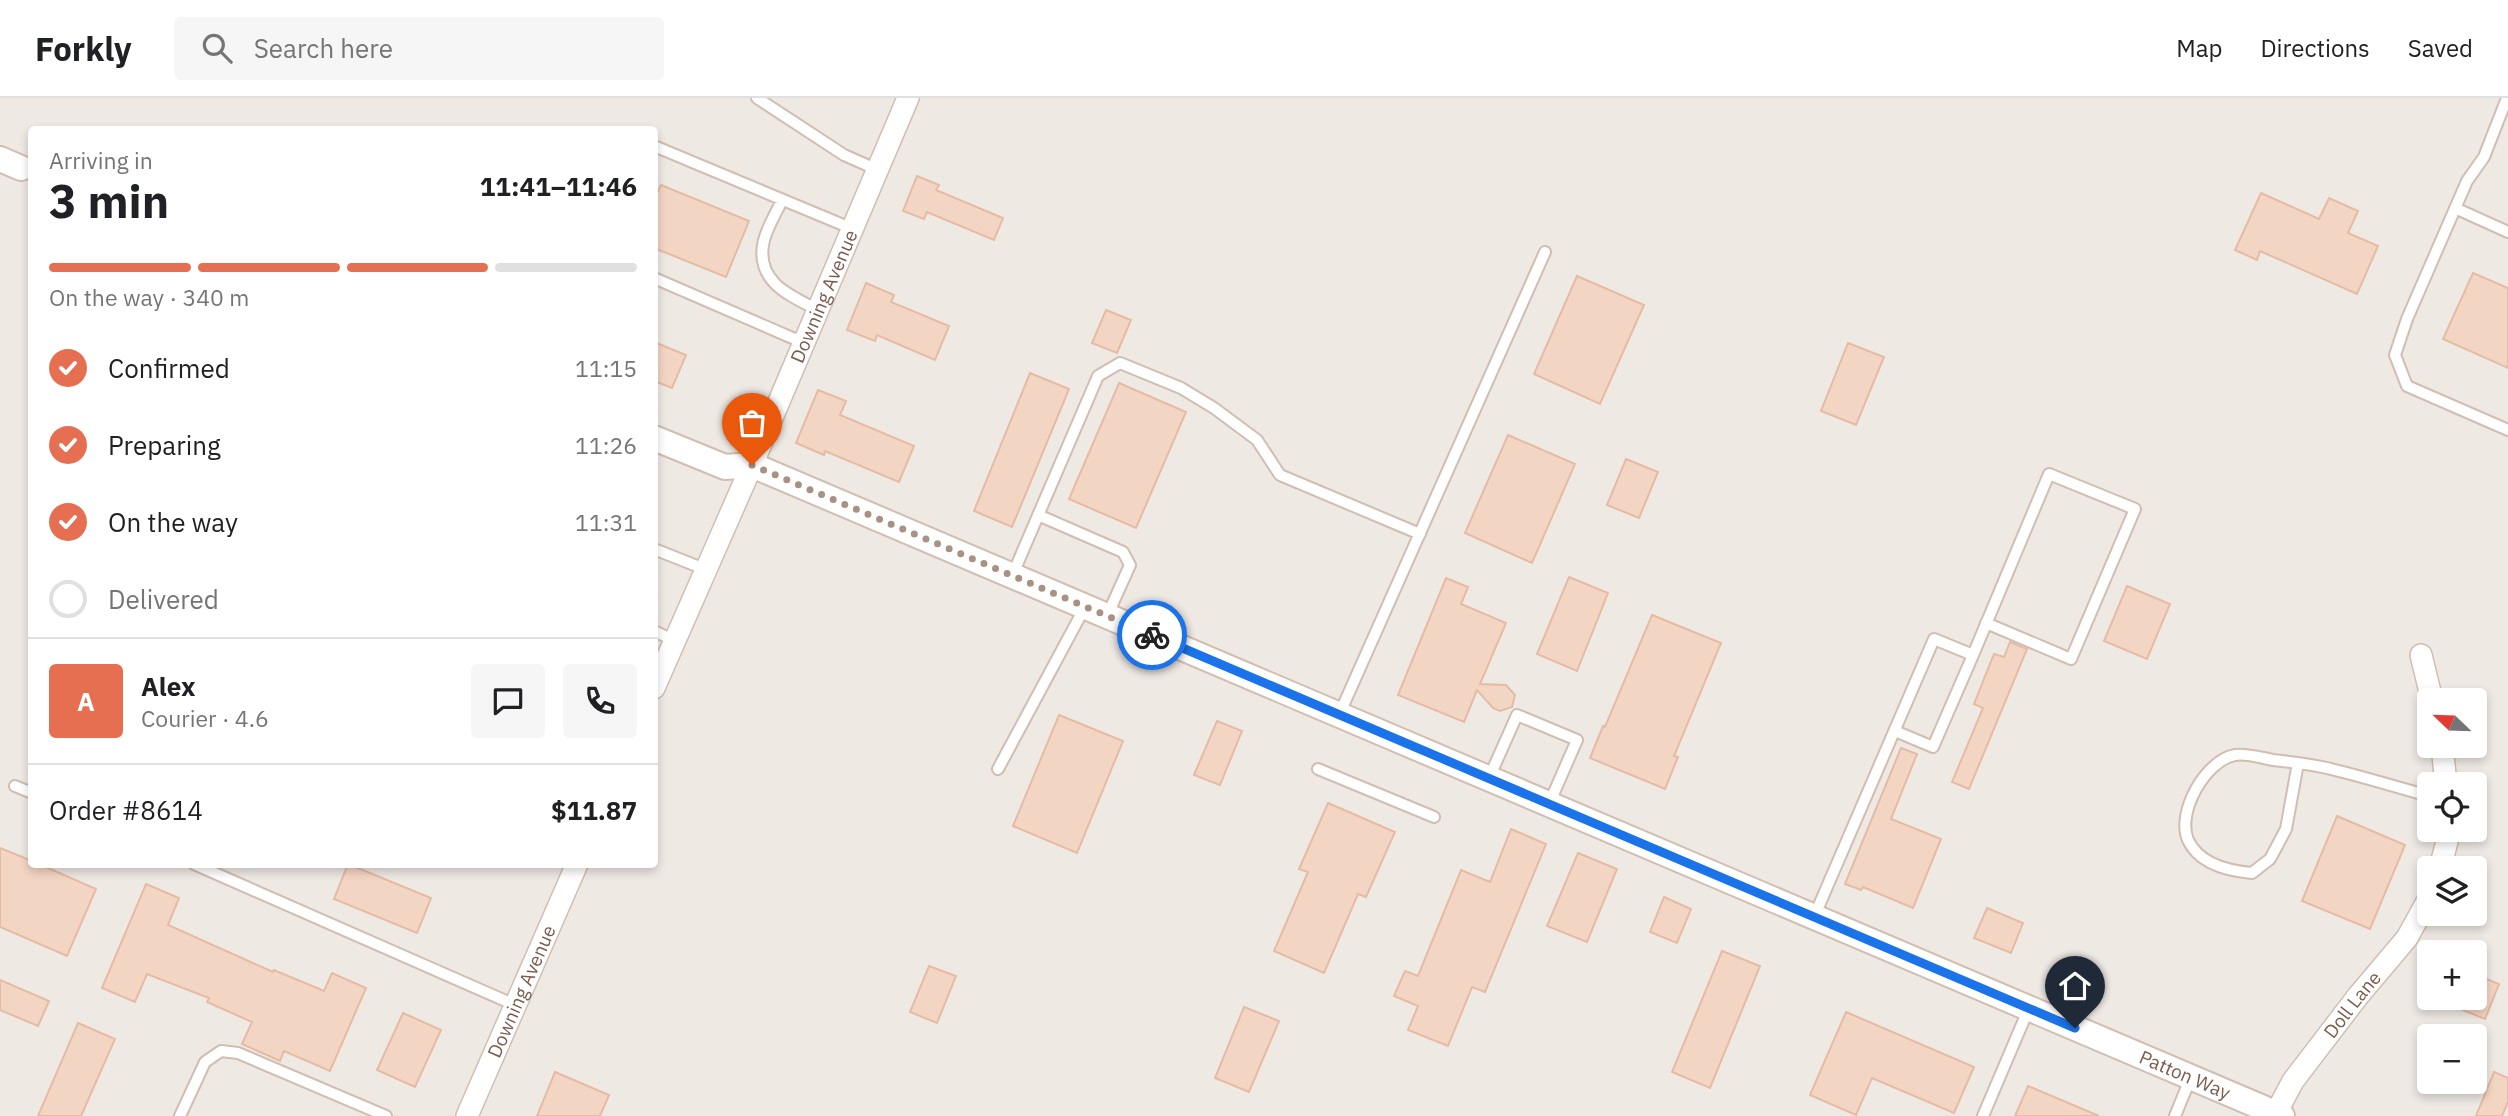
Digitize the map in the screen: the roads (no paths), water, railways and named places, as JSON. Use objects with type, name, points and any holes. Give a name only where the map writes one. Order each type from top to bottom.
[{"type":"street","name":"Downing Avenue","points":[[658,679],[908,98]]},
{"type":"street","name":"Patton Way","points":[[658,440],[725,467],[752,465],[2279,1115]]},
{"type":"street","points":[[2421,655],[2429,688]]},
{"type":"street","name":"Downing Avenue","points":[[467,1116],[575,868]]},
{"type":"street","name":"Doll Lane","points":[[2279,1115],[2293,1081],[2407,938],[2417,920]]},
{"type":"lane","points":[[757,98],[845,155],[878,170]]},
{"type":"lane","points":[[2507,98],[2484,157],[2467,181],[2455,208],[2407,319],[2395,355],[2407,386],[2508,430]]},
{"type":"lane","points":[[658,148],[853,229]]},
{"type":"lane","points":[[782,200],[763,244],[763,259],[770,280],[782,291],[818,310]]},
{"type":"lane","points":[[2455,208],[2508,232]]},
{"type":"lane","points":[[1339,715],[1545,252]]},
{"type":"lane","points":[[658,280],[804,343]]},
{"type":"lane","points":[[1012,576],[1098,376],[1119,363],[1181,388],[1213,408],[1256,440],[1280,475],[1420,534]]},
{"type":"lane","points":[[1895,731],[1933,747],[2049,474],[2135,509],[2071,659],[1986,624]]},
{"type":"lane","points":[[1038,515],[1123,552],[1130,565],[1107,616]]},
{"type":"lane","points":[[658,551],[707,569]]},
{"type":"lane","points":[[998,769],[1085,607]]},
{"type":"lane","points":[[658,633],[675,641]]},
{"type":"lane","points":[[1814,917],[1934,639],[1973,655]]},
{"type":"lane","points":[[1489,778],[1517,715],[1577,740],[1549,804]]},
{"type":"lane","points":[[2298,763],[2286,829],[2270,859],[2252,873],[2227,870],[2204,858],[2188,840],[2185,820],[2198,785],[2215,764],[2236,754],[2298,763],[2329,768],[2417,793]]},
{"type":"lane","points":[[1318,769],[1434,817]]},
{"type":"lane","points":[[15,786],[28,791]]},
{"type":"lane","points":[[203,868],[515,1005]]},
{"type":"lane","points":[[1983,1116],[2029,1008]]},
{"type":"lane","points":[[180,1116],[205,1062],[221,1051],[238,1053],[386,1116]]},
{"type":"lane","points":[[2175,1116],[2191,1077]]}]
